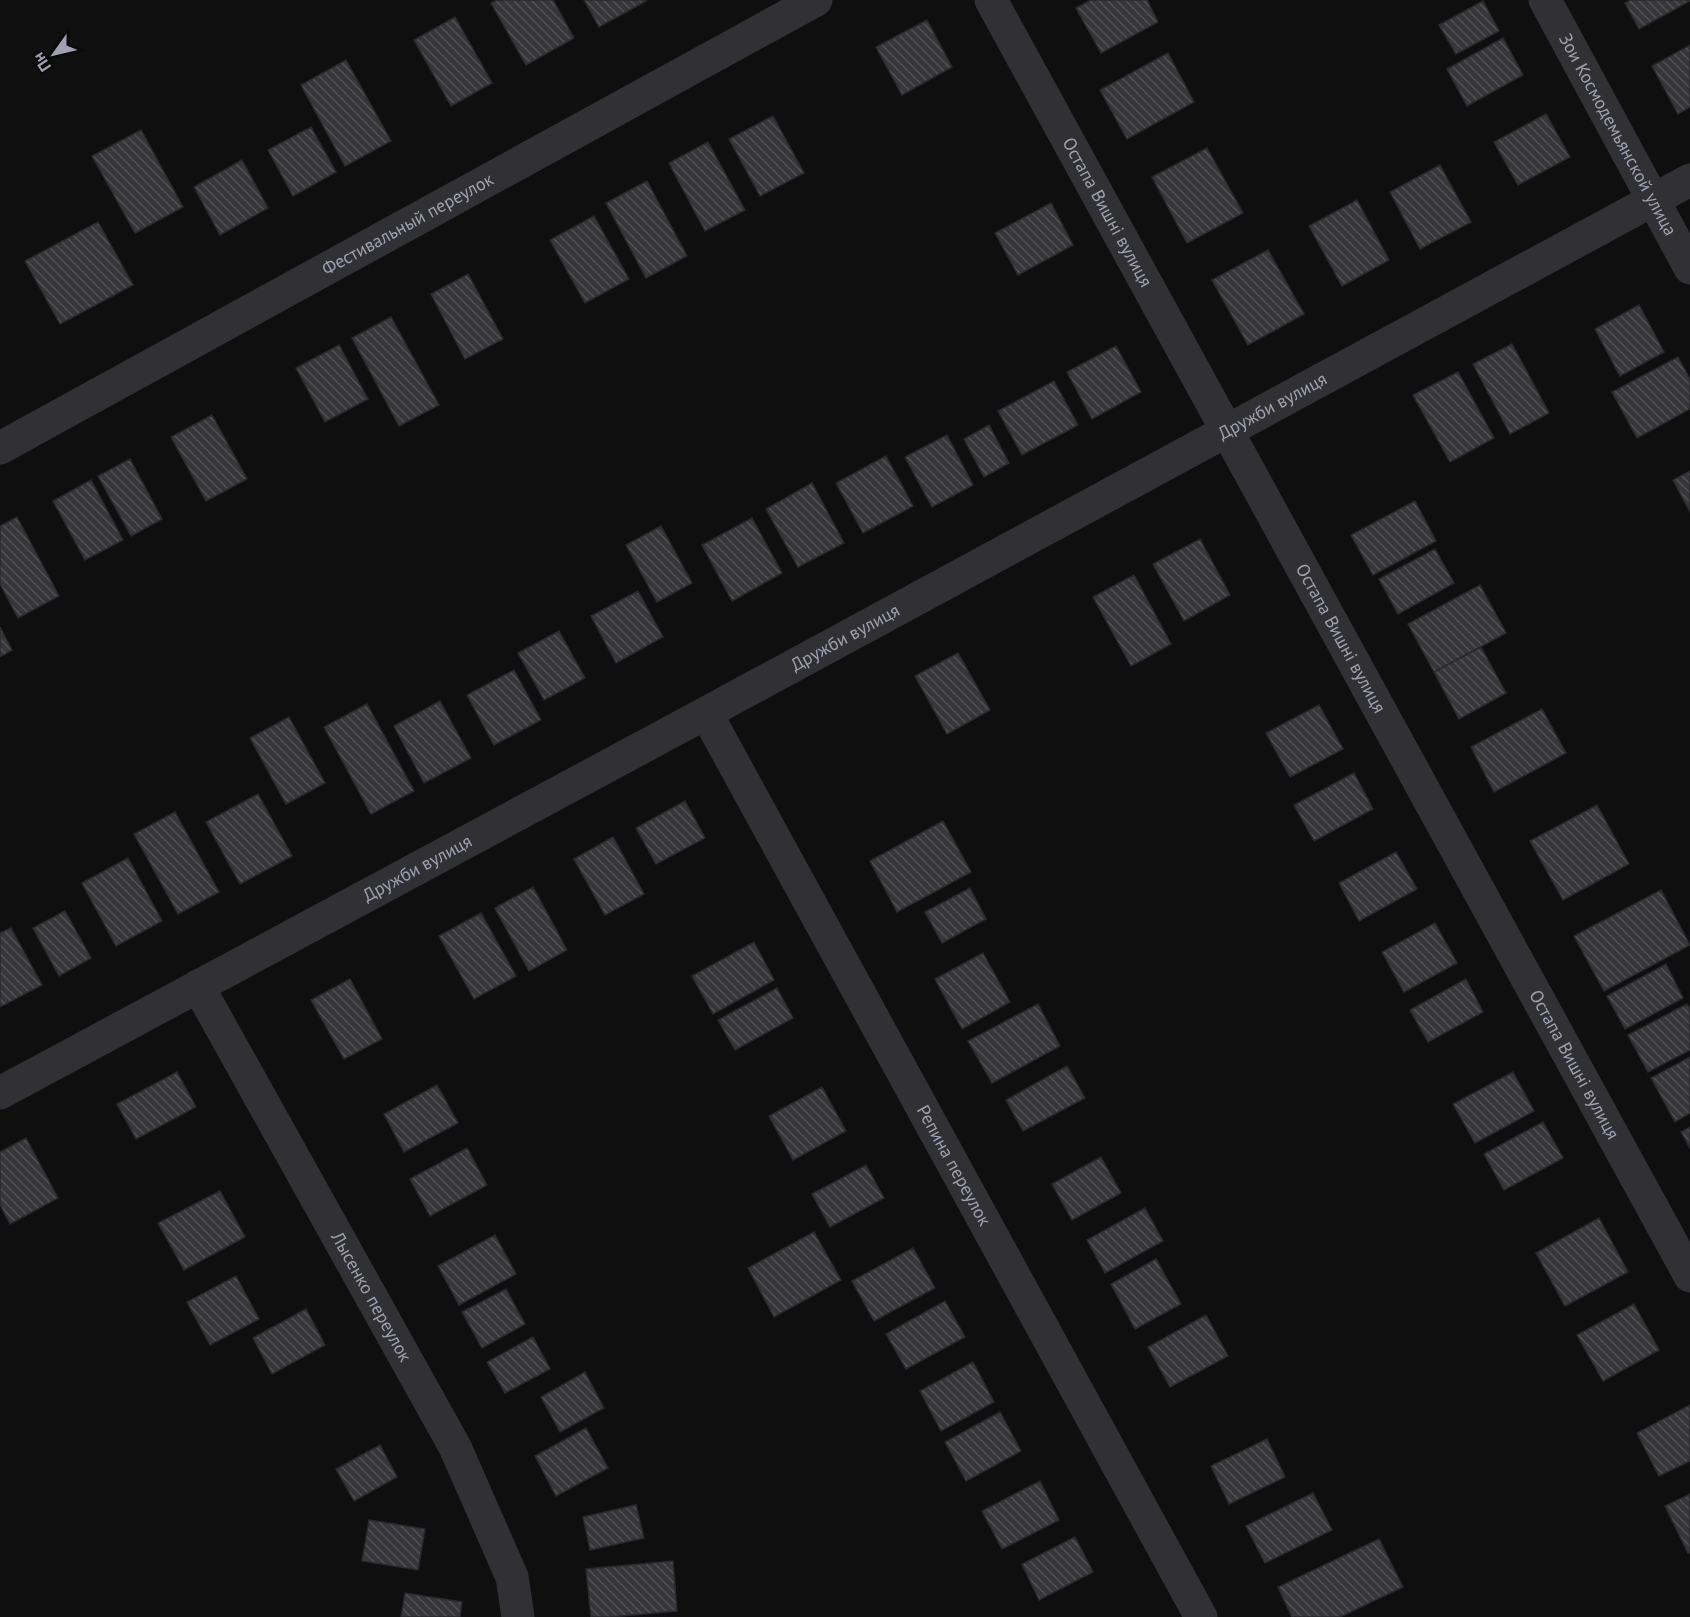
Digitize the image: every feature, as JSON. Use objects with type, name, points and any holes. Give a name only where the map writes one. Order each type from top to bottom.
[{"type":"street","name":"Фестивальный переулок","points":[[0,448],[816,0]]},
{"type":"street","name":"Остапа Вишні вулиця","points":[[992,0],[1690,1276]]},
{"type":"street","name":"Зои Космодемьянской улица","points":[[1545,0],[1690,268]]},
{"type":"street","name":"Дружби вулиця","points":[[0,1093],[1690,180]]},
{"type":"street","name":"Репина переулок","points":[[706,713],[1201,1617]]},
{"type":"street","name":"Лысенко переулок","points":[[198,986],[455,1447],[512,1577],[518,1617]]},
{"type":"building","points":[[497,0],[553,0],[574,38],[526,65],[491,3]]},
{"type":"building","points":[[584,0],[646,0],[646,1],[599,27]]},
{"type":"building","points":[[1091,0],[1147,0],[1158,22],[1101,53],[1076,8]]},
{"type":"building","points":[[1630,0],[1690,1],[1639,29],[1625,3]]},
{"type":"building","points":[[1483,1],[1499,31],[1456,54],[1439,25]]},
{"type":"building","points":[[455,17],[492,83],[451,106],[414,40]]},
{"type":"building","points":[[927,20],[952,67],[902,95],[876,47]]},
{"type":"building","points":[[1503,38],[1523,75],[1467,106],[1447,69]]},
{"type":"building","points":[[1690,45],[1690,107],[1678,114],[1652,66]]},
{"type":"building","points":[[1168,53],[1194,102],[1127,139],[1100,90]]},
{"type":"building","points":[[346,60],[391,141],[345,166],[301,85]]},
{"type":"building","points":[[1546,114],[1570,157],[1518,185],[1494,142]]},
{"type":"building","points":[[773,116],[804,173],[760,196],[729,139]]},
{"type":"building","points":[[311,127],[336,172],[293,196],[268,150]]},
{"type":"building","points":[[141,130],[183,207],[135,233],[92,156]]},
{"type":"building","points":[[708,142],[745,210],[705,231],[669,163]]},
{"type":"building","points":[[1207,148],[1243,213],[1187,243],[1152,177]]},
{"type":"building","points":[[242,160],[268,208],[220,235],[194,187]]},
{"type":"building","points":[[1440,165],[1471,222],[1420,249],[1390,192]]},
{"type":"building","points":[[647,181],[687,256],[646,278],[606,203]]},
{"type":"building","points":[[1357,200],[1389,260],[1342,286],[1309,226]]},
{"type":"building","points":[[1051,203],[1073,245],[1018,275],[995,233]]},
{"type":"building","points":[[594,216],[629,279],[585,303],[550,240]]},
{"type":"building","points":[[98,222],[133,285],[60,324],[25,261]]},
{"type":"building","points":[[1268,250],[1304,314],[1248,345],[1212,280]]},
{"type":"building","points":[[468,274],[503,339],[465,359],[431,294]]},
{"type":"building","points":[[1639,305],[1664,352],[1620,376],[1595,329]]},
{"type":"building","points":[[391,317],[439,405],[399,426],[352,338]]},
{"type":"building","points":[[1512,344],[1549,413],[1510,434],[1473,364]]},
{"type":"building","points":[[339,345],[368,399],[325,422],[296,368]]},
{"type":"building","points":[[1116,346],[1141,392],[1092,419],[1067,372]]},
{"type":"building","points":[[1678,357],[1690,379],[1690,409],[1637,438],[1612,392]]},
{"type":"building","points":[[1458,372],[1494,438],[1450,462],[1413,395]]},
{"type":"building","points":[[1054,381],[1078,425],[1022,455],[998,411]]},
{"type":"building","points":[[212,415],[247,479],[206,501],[171,437]]},
{"type":"building","points":[[989,425],[1009,463],[984,477],[964,439]]},
{"type":"building","points":[[947,435],[973,485],[932,507],[905,457]]},
{"type":"building","points":[[886,456],[913,506],[863,533],[836,483]]},
{"type":"building","points":[[130,459],[162,519],[131,536],[98,476]]},
{"type":"building","points":[[1690,471],[1690,512],[1673,480]]},
{"type":"building","points":[[91,480],[123,540],[85,560],[53,501]]},
{"type":"building","points":[[812,483],[844,543],[798,567],[766,509]]},
{"type":"building","points":[[1415,501],[1436,541],[1373,575],[1351,535]]},
{"type":"building","points":[[17,517],[59,596],[18,618],[0,584],[0,526]]},
{"type":"building","points":[[752,518],[782,573],[732,601],[702,545]]},
{"type":"building","points":[[661,526],[692,583],[657,602],[626,545]]},
{"type":"building","points":[[1200,539],[1230,595],[1184,621],[1153,564]]},
{"type":"building","points":[[1435,549],[1454,583],[1398,614],[1379,579]]},
{"type":"building","points":[[1134,575],[1171,644],[1131,666],[1093,597]]},
{"type":"building","points":[[1480,585],[1506,633],[1434,672],[1408,624]]},
{"type":"building","points":[[638,591],[663,637],[616,663],[591,616]]},
{"type":"building","points":[[0,627],[12,650],[0,657]]},
{"type":"building","points":[[559,631],[585,678],[544,700],[518,653]]},
{"type":"building","points":[[1481,647],[1506,693],[1459,719],[1434,672]]},
{"type":"building","points":[[958,653],[990,710],[947,734],[915,676]]},
{"type":"building","points":[[514,670],[541,720],[494,745],[467,695]]},
{"type":"building","points":[[440,701],[471,758],[424,783],[394,726]]},
{"type":"building","points":[[367,704],[414,791],[371,814],[324,727]]},
{"type":"building","points":[[1319,705],[1343,749],[1290,777],[1266,733]]},
{"type":"building","points":[[1542,709],[1566,753],[1494,792],[1471,747]]},
{"type":"building","points":[[289,717],[325,783],[286,804],[250,738]]},
{"type":"building","points":[[1354,773],[1373,809],[1314,841],[1294,805]]},
{"type":"building","points":[[258,794],[292,856],[240,884],[206,822]]},
{"type":"building","points":[[685,801],[705,838],[656,864],[636,828]]},
{"type":"building","points":[[1597,805],[1629,864],[1563,900],[1530,841]]},
{"type":"building","points":[[175,812],[219,892],[178,914],[134,834]]},
{"type":"building","points":[[943,821],[971,872],[897,912],[870,861]]},
{"type":"building","points":[[613,837],[644,894],[605,915],[574,859]]},
{"type":"building","points":[[1396,852],[1417,889],[1359,921],[1339,883]]},
{"type":"building","points":[[128,858],[162,921],[116,946],[82,883]]},
{"type":"building","points":[[533,887],[567,950],[529,971],[495,908]]},
{"type":"building","points":[[970,888],[986,919],[942,943],[925,912]]},
{"type":"building","points":[[1661,890],[1690,945],[1604,991],[1574,936]]},
{"type":"building","points":[[65,911],[91,958],[59,976],[33,928]]},
{"type":"building","points":[[481,913],[516,976],[474,999],[439,936]]},
{"type":"building","points":[[1435,923],[1457,963],[1404,992],[1382,952]]},
{"type":"building","points":[[11,928],[42,985],[0,1007],[0,933]]},
{"type":"building","points":[[754,942],[774,980],[713,1014],[692,976]]},
{"type":"building","points":[[983,953],[1010,1002],[962,1029],[935,979]]},
{"type":"building","points":[[1666,964],[1683,998],[1625,1029],[1607,996]]},
{"type":"building","points":[[350,979],[382,1039],[344,1059],[311,1000]]},
{"type":"building","points":[[1466,979],[1483,1012],[1428,1042],[1410,1010]]},
{"type":"building","points":[[777,988],[793,1018],[735,1050],[718,1020]]},
{"type":"building","points":[[1038,1004],[1060,1046],[992,1083],[968,1041]]},
{"type":"building","points":[[1687,1004],[1690,1008],[1690,1050],[1648,1072],[1628,1035]]},
{"type":"building","points":[[1690,1057],[1690,1113],[1675,1122],[1651,1078]]},
{"type":"building","points":[[1067,1066],[1085,1098],[1023,1131],[1006,1100]]},
{"type":"building","points":[[177,1072],[196,1107],[136,1139],[117,1104]]},
{"type":"building","points":[[1513,1072],[1534,1111],[1475,1143],[1453,1104]]},
{"type":"building","points":[[437,1085],[458,1123],[404,1152],[384,1114]]},
{"type":"building","points":[[822,1087],[846,1131],[793,1160],[769,1116]]},
{"type":"building","points":[[1543,1122],[1563,1158],[1504,1190],[1484,1154]]},
{"type":"building","points":[[1690,1127],[1690,1148],[1681,1132]]},
{"type":"building","points":[[26,1138],[58,1198],[10,1224],[0,1205],[0,1152]]},
{"type":"building","points":[[467,1148],[487,1185],[430,1216],[410,1179]]},
{"type":"building","points":[[1101,1157],[1121,1193],[1072,1220],[1052,1184]]},
{"type":"building","points":[[866,1165],[884,1198],[830,1227],[812,1194]]},
{"type":"building","points":[[220,1191],[245,1237],[184,1270],[158,1223]]},
{"type":"building","points":[[1145,1208],[1163,1241],[1105,1273],[1087,1240]]},
{"type":"building","points":[[1599,1218],[1628,1272],[1565,1306],[1536,1253]]},
{"type":"building","points":[[814,1232],[841,1280],[774,1317],[748,1268]]},
{"type":"building","points":[[495,1235],[516,1274],[459,1305],[438,1266]]},
{"type":"building","points":[[913,1248],[935,1288],[874,1321],[852,1281]]},
{"type":"building","points":[[1156,1259],[1181,1304],[1135,1329],[1111,1284]]},
{"type":"building","points":[[236,1276],[259,1319],[210,1345],[187,1302]]},
{"type":"building","points":[[506,1289],[525,1324],[482,1348],[462,1312]]},
{"type":"building","points":[[945,1301],[965,1337],[906,1369],[886,1334]]},
{"type":"building","points":[[1634,1304],[1659,1350],[1603,1381],[1577,1335]]},
{"type":"building","points":[[306,1309],[325,1345],[272,1374],[253,1338]]},
{"type":"building","points":[[1206,1315],[1228,1356],[1170,1387],[1148,1347]]},
{"type":"building","points":[[533,1337],[550,1369],[505,1393],[487,1362]]},
{"type":"building","points":[[973,1362],[994,1402],[941,1431],[920,1391]]},
{"type":"building","points":[[585,1372],[604,1408],[560,1432],[541,1397]]},
{"type":"building","points":[[1690,1405],[1690,1461],[1659,1476],[1637,1433]]},
{"type":"building","points":[[1000,1412],[1021,1451],[966,1481],[945,1442]]},
{"type":"building","points":[[586,1428],[608,1468],[556,1496],[535,1456]]},
{"type":"building","points":[[1267,1439],[1285,1477],[1229,1504],[1211,1466]]},
{"type":"building","points":[[380,1445],[397,1477],[354,1501],[336,1469]]},
{"type":"building","points":[[1040,1481],[1059,1520],[1002,1549],[982,1511]]},
{"type":"building","points":[[1313,1493],[1332,1530],[1265,1563],[1246,1526]]},
{"type":"building","points":[[1690,1494],[1690,1553],[1688,1553],[1665,1506]]},
{"type":"building","points":[[636,1505],[644,1538],[590,1550],[583,1517]]},
{"type":"building","points":[[369,1520],[425,1529],[418,1570],[362,1561]]},
{"type":"building","points":[[1075,1537],[1093,1572],[1039,1600],[1022,1564]]},
{"type":"building","points":[[1379,1539],[1403,1587],[1340,1617],[1292,1617],[1278,1587]]},
{"type":"building","points":[[673,1561],[677,1611],[591,1617],[586,1569]]},
{"type":"building","points":[[405,1593],[462,1602],[460,1617],[401,1617]]}]
